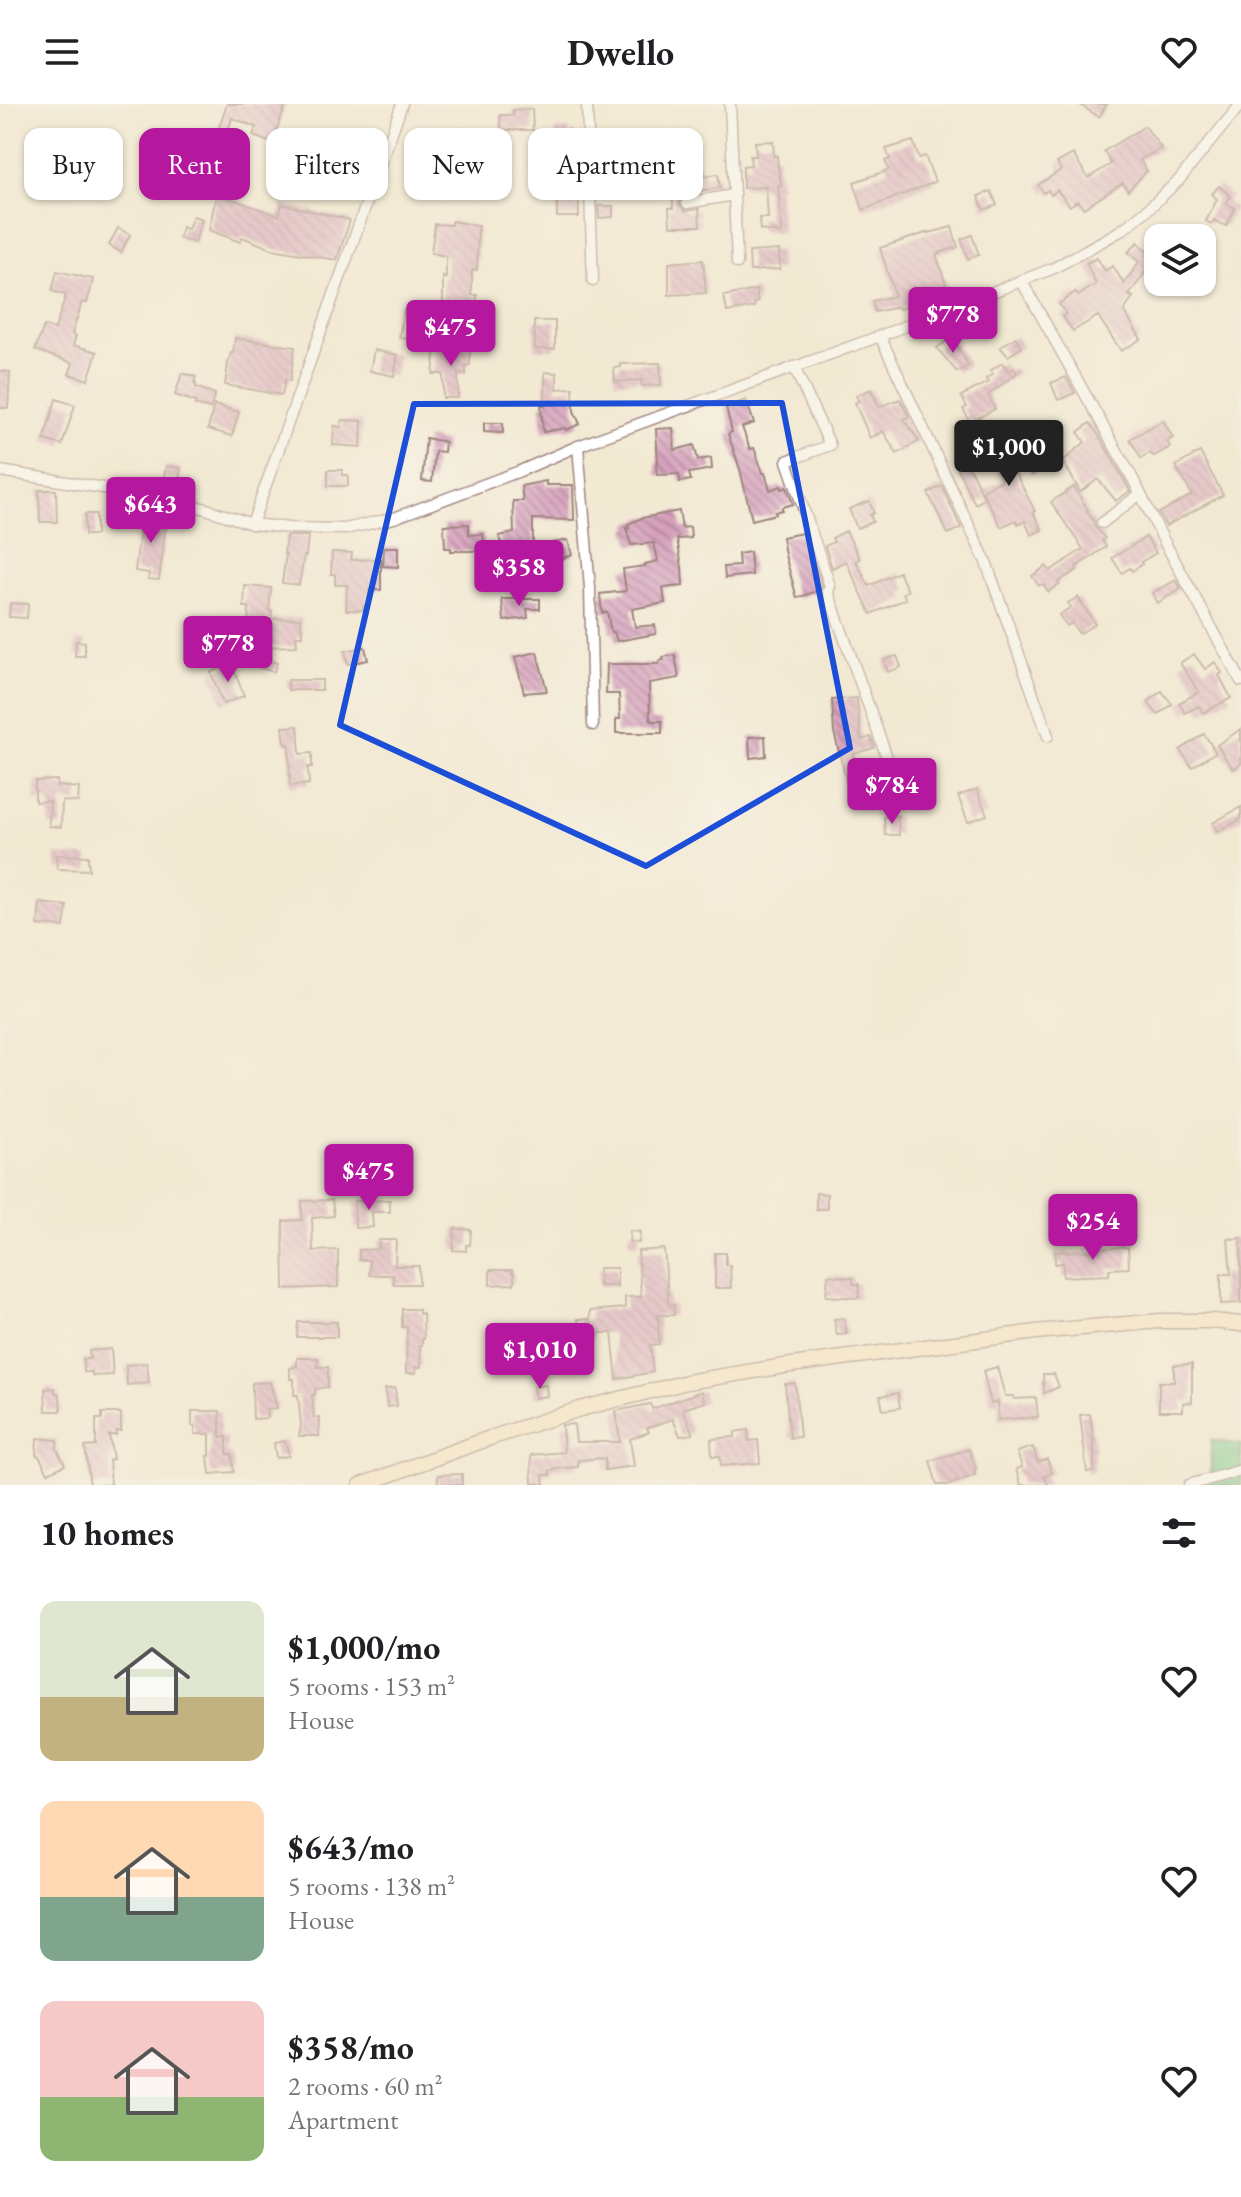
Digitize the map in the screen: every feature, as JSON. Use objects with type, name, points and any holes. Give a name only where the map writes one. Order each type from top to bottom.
[{"type":"street","points":[[252,524],[402,104]]},
{"type":"street","points":[[587,104],[593,281]]},
{"type":"street","points":[[730,104],[737,263]]},
{"type":"street","points":[[0,471],[152,496],[252,524],[345,529],[394,518],[1054,268],[1122,230],[1147,210],[1179,180],[1241,104]]},
{"type":"street","points":[[687,203],[734,195]]},
{"type":"street","points":[[1021,280],[1241,681]]},
{"type":"street","points":[[880,336],[986,562],[1048,736]]},
{"type":"street","points":[[794,367],[830,445],[787,461],[830,586],[828,592],[891,769]]},
{"type":"street","points":[[578,446],[590,588],[593,725]]},
{"type":"street","points":[[1102,523],[1140,494]]},
{"type":"street","points":[[361,1485],[580,1409],[687,1382],[1036,1332],[1160,1321],[1241,1324]]},
{"type":"street","points":[[1189,1485],[1241,1470]]},
{"type":"highlighted area","points":[[782,403],[850,748],[646,866],[340,725],[414,404]]},
{"type":"green space","points":[[1211,1440],[1241,1445],[1241,1485],[1211,1485]]},
{"type":"building","points":[[227,104],[286,104],[277,128],[266,128],[266,141],[253,136],[256,127],[232,118],[229,128],[219,128]]},
{"type":"building","points":[[1079,104],[1107,104],[1099,117]]},
{"type":"building","points":[[532,109],[533,128],[501,128],[500,115],[513,115],[513,110]]},
{"type":"building","points":[[1145,126],[1161,148],[1140,160],[1147,171],[1128,191],[1123,183],[1084,208],[1077,201],[1070,206],[1057,190],[1051,195],[1048,190],[1044,193],[1038,185],[1061,170],[1057,163],[1073,154],[1088,178],[1111,164],[1104,151]]},
{"type":"building","points":[[773,141],[780,175],[782,233],[760,230],[759,218],[768,218],[766,187],[743,188],[743,166],[751,165],[750,156],[756,156],[755,142]]},
{"type":"building","points":[[913,141],[919,158],[925,156],[935,182],[863,210],[854,182],[889,170],[885,161],[890,159],[886,149]]},
{"type":"building","points":[[703,169],[705,176],[718,174],[720,188],[703,190]]},
{"type":"building","points":[[1219,186],[1231,196],[1226,203],[1235,208],[1226,226],[1214,220],[1211,224],[1206,221],[1217,199],[1212,194]]},
{"type":"building","points":[[991,191],[997,205],[984,210],[978,196]]},
{"type":"building","points":[[215,200],[235,200],[279,216],[282,204],[350,220],[337,260],[272,249],[242,237],[240,242],[209,230]]},
{"type":"building","points":[[557,200],[579,200],[579,217],[557,217]]},
{"type":"building","points":[[673,200],[680,200],[679,204],[685,211],[699,209],[700,226],[670,226],[669,208],[673,208]]},
{"type":"building","points":[[598,206],[613,206],[613,217],[599,218]]},
{"type":"building","points":[[193,216],[202,219],[195,243],[179,238],[182,227],[188,229]]},
{"type":"building","points":[[452,221],[478,226],[477,270],[472,270],[472,295],[477,295],[476,318],[443,315],[446,256],[431,253],[435,224],[451,225]]},
{"type":"building","points":[[952,227],[958,247],[936,254],[948,290],[922,298],[923,302],[875,312],[872,301],[895,296],[880,248]]},
{"type":"building","points":[[118,228],[130,235],[121,252],[109,245]]},
{"type":"building","points":[[972,235],[979,255],[968,259],[961,239]]},
{"type":"building","points":[[1138,242],[1144,248],[1144,274],[1129,295],[1133,297],[1124,311],[1141,339],[1121,351],[1098,316],[1073,331],[1062,316],[1066,314],[1059,304],[1075,292],[1078,296],[1096,284],[1086,263],[1097,258],[1105,271],[1113,266],[1124,284],[1139,262],[1128,252]]},
{"type":"building","points":[[779,250],[780,269],[750,271],[749,252]]},
{"type":"building","points":[[703,260],[706,293],[669,295],[669,263]]},
{"type":"building","points":[[57,271],[93,279],[87,303],[82,302],[72,334],[76,336],[73,345],[97,352],[88,380],[69,374],[73,363],[35,350],[44,326],[55,329],[66,295],[52,291]]},
{"type":"building","points":[[756,290],[758,302],[754,303],[755,307],[727,312],[724,296]]},
{"type":"building","points":[[404,310],[415,313],[412,339],[399,338]]},
{"type":"building","points":[[534,321],[555,321],[555,349],[535,349]]},
{"type":"building","points":[[1016,337],[1022,347],[1008,356],[1000,347]]},
{"type":"building","points":[[235,338],[295,347],[290,381],[285,380],[282,395],[225,385]]},
{"type":"building","points":[[951,338],[968,366],[957,372],[937,348]]},
{"type":"building","points":[[436,347],[470,347],[470,365],[466,365],[466,374],[458,374],[458,398],[443,398],[443,374],[433,374]]},
{"type":"building","points":[[374,350],[398,355],[394,376],[370,371]]},
{"type":"building","points":[[660,363],[661,385],[642,386],[641,380],[615,382],[614,368],[621,367],[620,364]]},
{"type":"building","points":[[1002,363],[1009,371],[1014,368],[1017,373],[988,395],[995,409],[970,422],[961,396],[989,382],[986,379],[993,374],[990,371]]},
{"type":"building","points":[[0,371],[10,372],[8,408],[0,408]]},
{"type":"building","points":[[545,372],[557,373],[557,389],[573,388],[574,411],[580,424],[566,430],[543,432],[541,405],[545,405]]},
{"type":"building","points":[[182,373],[196,377],[196,387],[215,394],[210,409],[175,395]]},
{"type":"building","points":[[1066,377],[1075,393],[1058,400],[1051,383]]},
{"type":"building","points":[[871,389],[879,407],[900,399],[909,417],[904,419],[919,441],[897,454],[883,431],[870,438],[855,403],[859,401],[856,396]]},
{"type":"building","points":[[56,399],[75,405],[62,445],[44,440]]},
{"type":"building","points":[[746,400],[754,423],[742,427],[750,449],[754,448],[770,490],[787,487],[793,504],[782,507],[776,514],[752,520],[728,434],[732,432],[726,407]]},
{"type":"building","points":[[214,405],[239,412],[232,436],[208,429]]},
{"type":"building","points":[[342,420],[362,421],[361,447],[333,445],[334,426],[342,427]]},
{"type":"building","points":[[1163,420],[1173,438],[1167,441],[1170,447],[1154,456],[1149,453],[1141,458],[1130,439]]},
{"type":"building","points":[[484,423],[503,423],[503,433],[484,432]]},
{"type":"building","points":[[1090,423],[1130,491],[1116,501],[1098,479],[1080,492],[1063,461],[1085,442],[1078,432]]},
{"type":"building","points":[[673,428],[675,450],[694,445],[698,460],[711,458],[712,469],[689,473],[691,480],[680,482],[679,474],[657,475],[656,429]]},
{"type":"building","points":[[1005,432],[1019,453],[1008,459],[1042,530],[1031,535],[1025,521],[1018,524],[1016,520],[1001,527],[982,491],[1002,480],[986,454],[992,450],[987,443]]},
{"type":"building","points":[[426,438],[445,442],[444,452],[435,451],[432,482],[422,481]]},
{"type":"building","points":[[1049,439],[1061,455],[1032,475],[1022,459]]},
{"type":"building","points":[[1200,452],[1223,495],[1166,526],[1159,513],[1192,495],[1176,466]]},
{"type":"building","points":[[967,463],[985,499],[975,504],[957,468]]},
{"type":"building","points":[[166,466],[181,468],[179,479],[164,477]]},
{"type":"building","points":[[328,470],[342,470],[342,475],[348,475],[348,486],[328,486]]},
{"type":"building","points":[[546,481],[546,485],[573,485],[574,520],[533,519],[533,547],[568,540],[572,555],[546,564],[547,569],[537,571],[540,580],[506,590],[503,578],[509,576],[499,536],[514,533],[513,501],[523,501],[521,486]]},
{"type":"building","points":[[942,486],[961,528],[948,534],[928,493]]},
{"type":"building","points":[[1074,487],[1095,527],[1105,538],[1102,540],[1106,547],[1076,567],[1077,570],[1048,592],[1032,576],[1046,566],[1050,571],[1083,549],[1051,502]]},
{"type":"building","points":[[39,490],[56,490],[57,522],[40,522]]},
{"type":"building","points":[[869,501],[874,513],[870,515],[873,522],[857,528],[849,509]]},
{"type":"building","points":[[679,511],[682,528],[690,527],[691,538],[677,539],[683,586],[663,588],[665,603],[632,609],[635,627],[655,625],[656,634],[617,641],[614,632],[611,632],[607,612],[602,613],[600,594],[626,591],[623,569],[658,561],[654,543],[631,545],[626,528],[642,518]]},
{"type":"building","points":[[142,513],[167,517],[159,580],[148,579],[149,573],[135,571]]},
{"type":"building","points":[[85,514],[96,514],[96,535],[85,535]]},
{"type":"building","points":[[469,524],[469,535],[483,534],[485,551],[451,551],[451,548],[445,548],[444,525]]},
{"type":"building","points":[[846,531],[869,586],[899,572],[908,591],[903,593],[906,599],[871,614],[846,561],[832,568],[825,546],[834,542],[832,538]]},
{"type":"building","points":[[803,533],[822,586],[820,590],[797,598],[782,537]]},
{"type":"building","points":[[286,536],[308,536],[299,585],[282,583]]},
{"type":"building","points":[[1146,537],[1156,553],[1132,571],[1130,568],[1122,573],[1112,558]]},
{"type":"building","points":[[384,547],[398,547],[398,567],[383,566]]},
{"type":"building","points":[[332,552],[352,553],[351,560],[381,559],[381,590],[369,590],[368,606],[363,606],[363,610],[346,610],[347,585],[335,585],[335,574],[331,574]]},
{"type":"building","points":[[750,552],[752,575],[725,578],[724,567],[739,566],[738,554]]},
{"type":"building","points":[[1176,580],[1181,589],[1157,603],[1152,593]]},
{"type":"building","points":[[245,586],[271,588],[271,619],[301,618],[302,636],[296,636],[297,646],[232,648],[277,663],[274,672],[216,653],[224,633],[247,641],[249,607],[244,607]]},
{"type":"building","points":[[1078,597],[1095,624],[1079,634],[1072,623],[1067,626],[1059,615],[1071,607],[1068,603]]},
{"type":"building","points":[[502,599],[540,599],[540,609],[527,609],[528,618],[504,621]]},
{"type":"building","points":[[10,603],[28,604],[27,618],[9,617]]},
{"type":"building","points":[[76,641],[85,642],[85,656],[75,656]]},
{"type":"building","points":[[365,647],[368,660],[348,664],[345,651]]},
{"type":"building","points":[[537,652],[547,691],[524,693],[515,657]]},
{"type":"building","points":[[1194,654],[1205,669],[1215,662],[1231,698],[1203,713],[1199,706],[1185,713],[1179,703],[1199,692],[1180,663]]},
{"type":"building","points":[[675,655],[679,678],[649,683],[650,719],[662,721],[662,733],[616,733],[616,719],[620,719],[619,694],[606,694],[607,664],[659,664],[663,657]]},
{"type":"building","points":[[897,656],[901,667],[888,672],[884,660]]},
{"type":"building","points":[[232,664],[244,696],[223,704],[211,672]]},
{"type":"building","points":[[288,680],[322,680],[322,690],[288,690]]},
{"type":"building","points":[[1162,691],[1172,704],[1158,715],[1148,702]]},
{"type":"building","points":[[857,698],[861,740],[871,737],[874,748],[853,754],[859,781],[847,784],[834,732],[832,700]]},
{"type":"building","points":[[298,726],[300,754],[312,753],[312,767],[308,767],[309,784],[290,786],[289,744],[285,744],[283,727]]},
{"type":"building","points":[[1241,729],[1241,764],[1233,769],[1217,745]]},
{"type":"building","points":[[1204,734],[1216,752],[1192,767],[1180,750]]},
{"type":"building","points":[[765,736],[766,756],[750,758],[749,737]]},
{"type":"building","points":[[57,780],[57,786],[79,788],[78,802],[62,801],[61,827],[49,826],[50,801],[35,802],[35,781]]},
{"type":"building","points":[[977,789],[987,815],[968,822],[958,796]]},
{"type":"building","points":[[1241,807],[1241,819],[1218,832],[1213,823]]},
{"type":"building","points":[[898,816],[899,835],[885,835],[884,817]]},
{"type":"building","points":[[56,855],[88,856],[89,870],[57,869]]},
{"type":"building","points":[[40,903],[67,906],[64,927],[38,925]]},
{"type":"building","points":[[816,1193],[827,1194],[827,1209],[816,1209]]},
{"type":"building","points":[[332,1200],[334,1216],[312,1218],[313,1251],[338,1250],[338,1287],[284,1289],[283,1221],[302,1220],[302,1201]]},
{"type":"building","points":[[390,1200],[390,1212],[372,1212],[373,1227],[355,1228],[354,1201]]},
{"type":"building","points":[[455,1228],[471,1230],[470,1245],[466,1245],[466,1251],[453,1250]]},
{"type":"building","points":[[630,1231],[640,1232],[639,1243],[629,1242]]},
{"type":"building","points":[[1241,1238],[1241,1303],[1221,1304],[1221,1274],[1231,1274],[1228,1239]]},
{"type":"building","points":[[379,1240],[396,1240],[395,1266],[419,1266],[419,1284],[393,1284],[393,1275],[369,1275],[369,1260],[359,1260],[359,1250],[379,1249]]},
{"type":"building","points":[[1128,1247],[1129,1268],[1109,1269],[1109,1275],[1063,1277],[1063,1263],[1055,1264],[1055,1252]]},
{"type":"building","points":[[664,1249],[669,1305],[674,1305],[674,1315],[658,1315],[659,1344],[650,1345],[653,1372],[617,1379],[612,1333],[593,1333],[593,1339],[579,1340],[578,1319],[590,1319],[590,1311],[625,1308],[625,1297],[641,1297],[638,1251]]},
{"type":"building","points":[[715,1253],[726,1253],[731,1288],[715,1288]]},
{"type":"building","points":[[599,1268],[617,1268],[617,1286],[599,1286]]},
{"type":"building","points":[[490,1270],[512,1270],[514,1284],[490,1285]]},
{"type":"building","points":[[828,1275],[853,1278],[853,1284],[859,1284],[859,1298],[826,1296]]},
{"type":"building","points":[[402,1309],[419,1309],[419,1314],[423,1313],[421,1367],[416,1367],[416,1373],[406,1373],[407,1327],[402,1327]]},
{"type":"building","points":[[844,1318],[847,1334],[837,1335],[834,1319]]},
{"type":"building","points":[[298,1322],[337,1322],[337,1337],[297,1337]]},
{"type":"building","points":[[524,1324],[536,1324],[537,1336],[524,1337]]},
{"type":"building","points":[[111,1349],[113,1375],[92,1376],[92,1372],[84,1372],[83,1359],[90,1359],[89,1351]]},
{"type":"building","points":[[297,1358],[318,1358],[317,1367],[328,1367],[328,1387],[315,1389],[315,1395],[312,1395],[314,1418],[320,1418],[319,1436],[299,1436],[298,1395],[294,1395],[294,1379],[290,1379],[290,1368],[297,1366]]},
{"type":"building","points":[[147,1363],[149,1383],[127,1385],[126,1365]]},
{"type":"building","points":[[1192,1364],[1192,1402],[1183,1403],[1183,1411],[1159,1411],[1159,1382],[1174,1382],[1174,1365]]},
{"type":"building","points":[[997,1367],[1005,1396],[1014,1396],[1014,1399],[1036,1398],[1038,1417],[998,1420],[998,1402],[991,1404],[983,1371]]},
{"type":"building","points":[[1043,1374],[1054,1374],[1059,1387],[1044,1393]]},
{"type":"building","points":[[270,1382],[277,1408],[266,1409],[267,1418],[253,1419],[252,1383]]},
{"type":"building","points":[[795,1383],[800,1437],[790,1438],[785,1384]]},
{"type":"building","points":[[546,1385],[547,1396],[535,1398],[533,1387]]},
{"type":"building","points":[[55,1388],[61,1411],[46,1411],[45,1389]]},
{"type":"building","points":[[395,1388],[397,1406],[387,1407],[385,1389]]},
{"type":"building","points":[[702,1391],[705,1402],[683,1409],[693,1434],[680,1436],[673,1419],[647,1428],[649,1432],[630,1439],[634,1466],[605,1470],[605,1458],[578,1460],[578,1467],[554,1469],[550,1475],[543,1475],[544,1485],[532,1483],[531,1455],[564,1452],[562,1425],[574,1424],[576,1442],[620,1442],[616,1411],[650,1404],[652,1409]]},
{"type":"building","points":[[898,1393],[900,1408],[883,1410],[880,1396]]},
{"type":"building","points":[[192,1411],[220,1411],[220,1437],[227,1437],[227,1454],[232,1454],[234,1472],[210,1474],[210,1434],[195,1434]]},
{"type":"building","points":[[102,1413],[121,1413],[121,1431],[109,1435],[113,1459],[109,1460],[111,1485],[90,1485],[85,1447],[96,1446],[96,1419],[102,1419]]},
{"type":"building","points":[[1090,1414],[1094,1471],[1087,1472],[1080,1415]]},
{"type":"building","points":[[748,1430],[749,1441],[758,1440],[760,1463],[721,1466],[720,1456],[712,1456],[711,1439],[735,1437],[735,1432]]},
{"type":"building","points":[[37,1438],[57,1440],[57,1449],[65,1465],[48,1473],[36,1455]]},
{"type":"building","points":[[285,1441],[289,1456],[276,1458],[274,1443]]},
{"type":"building","points":[[1033,1447],[1038,1462],[1047,1459],[1052,1473],[1044,1476],[1048,1485],[1021,1485],[1016,1469],[1022,1467],[1017,1452]]},
{"type":"building","points":[[969,1449],[975,1475],[949,1485],[937,1485],[930,1461]]},
{"type":"building","points":[[462,1474],[462,1485],[438,1485],[438,1475]]}]
